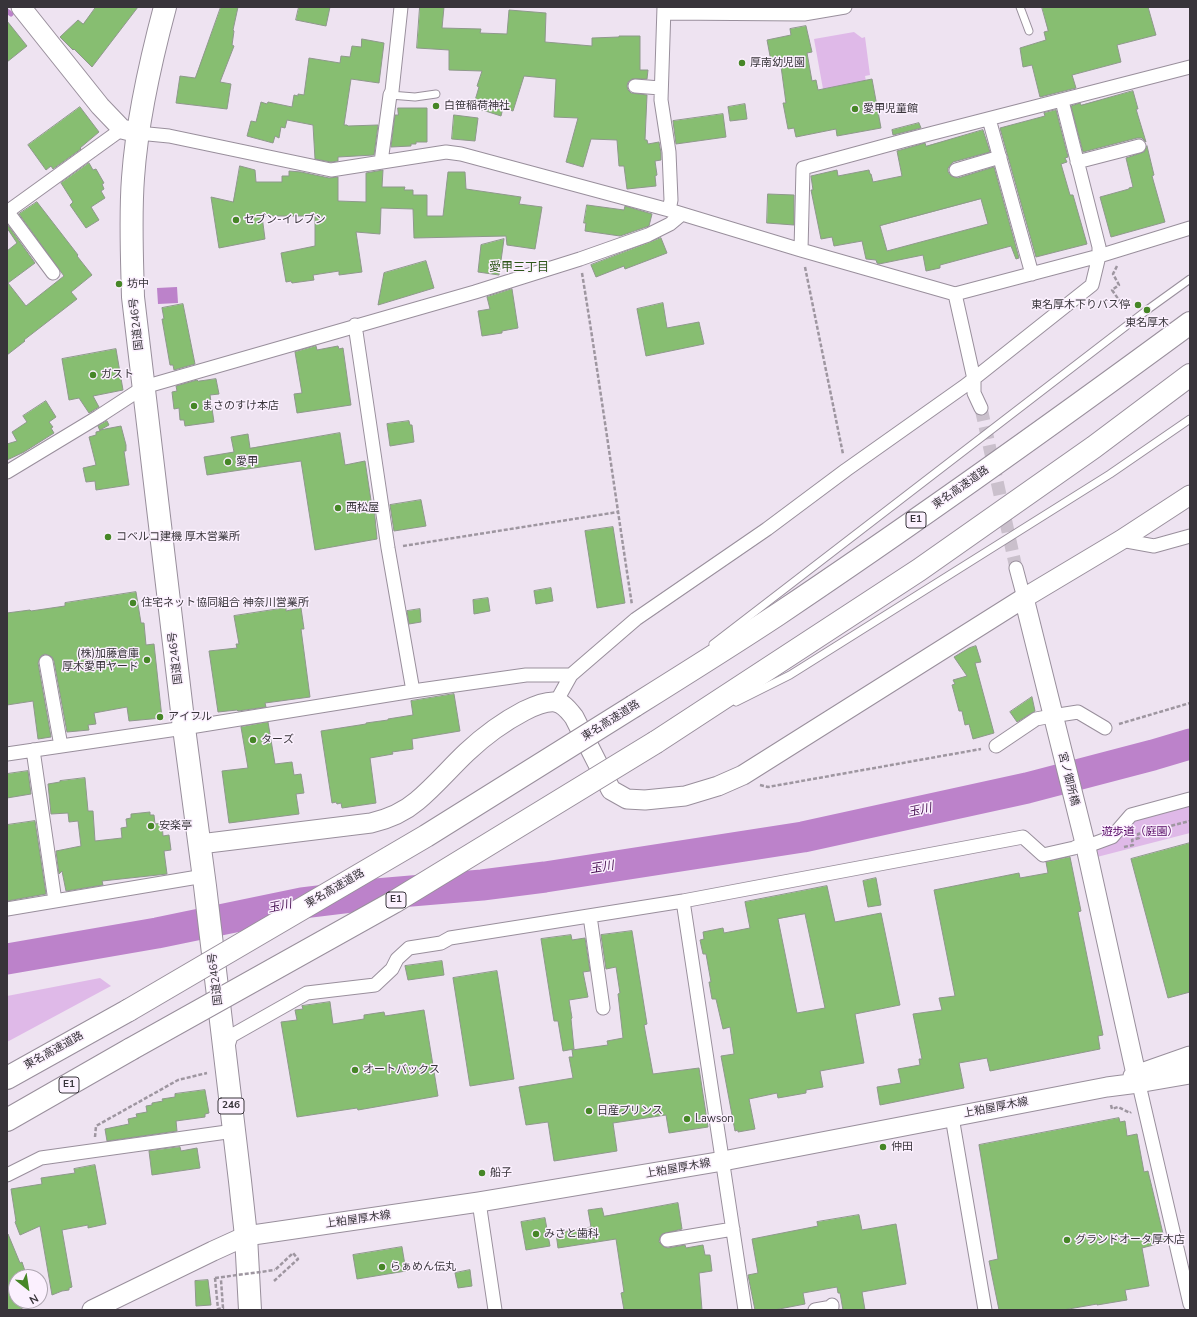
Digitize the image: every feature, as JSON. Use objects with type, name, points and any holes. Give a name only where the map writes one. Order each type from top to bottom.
[{"type":"highway","name":"国道246号","points":[[165,7],[130,131],[133,297],[184,728],[205,881],[234,1131],[246,1236],[250,1310]]},
{"type":"highway","name":"東名高速道路","points":[[7,1078],[129,1010],[426,836],[776,616],[1060,418],[1190,323]]},
{"type":"highway","name":"E1","points":[[7,1120],[394,902],[656,742],[918,570],[1094,447],[1190,375]]},
{"type":"street","points":[[22,7],[100,106],[130,131],[170,136],[331,170],[446,152],[462,154],[669,210],[955,294],[1099,256],[1190,228]]},
{"type":"street","points":[[381,162],[390,95],[392,91],[401,7]]},
{"type":"street","points":[[669,210],[671,200],[669,152],[660,88],[664,10],[804,14],[838,8]]},
{"type":"street","points":[[801,250],[804,168],[906,140],[1190,67]]},
{"type":"street","points":[[635,86],[660,88]]},
{"type":"street","points":[[556,702],[571,675],[636,619],[767,529],[846,470],[974,379],[1092,285],[1099,256],[1099,247],[1062,101]]},
{"type":"street","points":[[989,119],[1032,274]]},
{"type":"street","points":[[53,273],[7,212],[130,131]]},
{"type":"street","points":[[1077,162],[1139,146]]},
{"type":"street","points":[[956,170],[1000,158]]},
{"type":"street","points":[[7,472],[98,417],[144,387],[355,325],[475,292],[580,259],[648,235],[670,224],[682,214]]},
{"type":"street","points":[[955,294],[974,379],[974,393],[981,408]]},
{"type":"street","points":[[355,325],[388,548],[413,691]]},
{"type":"street","points":[[200,844],[386,820],[399,814],[417,801],[467,751],[492,730],[535,706],[556,702],[566,707],[574,717],[611,790],[627,799],[645,800],[685,796],[718,786],[750,771],[1024,598],[1121,540],[1190,495]]},
{"type":"street","points":[[1121,540],[1154,546],[1190,536]]},
{"type":"street","points":[[1016,568],[1024,598]]},
{"type":"street","name":"宮ノ御所橋","points":[[1024,598],[1084,839],[1137,1079]]},
{"type":"street","points":[[46,662],[61,746]]},
{"type":"street","points":[[7,754],[526,675],[571,675]]},
{"type":"street","points":[[996,746],[1036,719],[1053,719],[1078,712],[1105,728]]},
{"type":"street","points":[[33,750],[55,901]]},
{"type":"street","points":[[225,1054],[231,1036],[307,993],[375,985],[392,969],[397,959],[409,948],[441,943],[450,938],[683,901],[1023,837],[1043,855],[1074,848],[1084,839],[1093,844],[1112,836],[1131,815],[1190,799]]},
{"type":"street","points":[[7,909],[55,901],[205,881]]},
{"type":"street","points":[[683,901],[745,1310]]},
{"type":"street","points":[[590,916],[603,1008]]},
{"type":"street","name":"上粕屋厚木線","points":[[92,1310],[246,1236],[479,1202],[723,1161],[952,1117],[1109,1095],[1137,1079],[1190,1056]]},
{"type":"street","name":"上粕屋厚木線","points":[[1137,1079],[1190,1074]]},
{"type":"street","points":[[1137,1079],[1189,1296]]},
{"type":"street","points":[[952,1117],[985,1310]]},
{"type":"street","points":[[7,1175],[42,1158],[234,1131]]},
{"type":"street","points":[[479,1202],[495,1310]]},
{"type":"street","points":[[667,1240],[733,1229]]},
{"type":"street","points":[[815,1310],[832,1307],[832,1305]]},
{"type":"lane","points":[[1020,7],[1029,31]]},
{"type":"lane","points":[[390,95],[415,97],[436,94]]},
{"type":"lane","points":[[707,649],[1147,310],[1190,279]]},
{"type":"lane","points":[[726,706],[790,675],[1110,474],[1190,419]]},
{"type":"lane","points":[[634,706],[695,658]]},
{"type":"lane","points":[[656,742],[719,710]]},
{"type":"path","points":[[801,250],[809,280],[846,470]]},
{"type":"path","points":[[580,259],[633,609],[636,619]]},
{"type":"path","points":[[1113,274],[1119,285],[1112,290],[1126,310]]},
{"type":"path","points":[[388,548],[618,512]]},
{"type":"path","points":[[1105,728],[1190,703]]},
{"type":"path","points":[[750,771],[760,785],[768,787],[996,746]]},
{"type":"path","points":[[1119,848],[1133,845],[1132,840],[1139,838],[1138,834],[1190,821]]},
{"type":"path","points":[[95,1139],[96,1126],[178,1080],[206,1074],[225,1054]]},
{"type":"path","points":[[1109,1095],[1112,1109],[1118,1107],[1130,1113],[1134,1112]]},
{"type":"path","points":[[221,1280],[223,1308],[218,1309],[215,1278],[275,1270],[293,1253],[298,1259],[274,1281]]},
{"type":"green space","points":[[854,32],[862,38],[865,37],[870,75],[865,76],[866,81],[823,89],[814,39]]},
{"type":"green space","name":"遊歩道（庭園）","points":[[1190,806],[1190,833],[1097,857],[1095,846],[1128,822]]},
{"type":"green space","points":[[100,978],[111,986],[7,1042],[7,996]]},
{"type":"shaded area","points":[[177,287],[178,303],[158,304],[157,288]]},
{"type":"building","points":[[96,7],[138,7],[92,67],[60,37],[78,20],[83,24]]},
{"type":"building","points":[[221,7],[238,7],[233,30],[232,45],[234,46],[220,82],[231,84],[227,109],[176,103],[180,76],[195,78]]},
{"type":"building","points":[[299,7],[330,7],[326,26],[296,20]]},
{"type":"building","points":[[420,7],[444,7],[442,28],[481,29],[480,33],[507,34],[509,10],[546,13],[545,42],[592,46],[592,38],[640,36],[640,70],[648,70],[647,79],[632,79],[628,82],[627,86],[631,93],[647,95],[645,140],[647,140],[648,144],[659,142],[661,153],[661,160],[655,161],[657,175],[655,176],[656,186],[627,189],[624,166],[619,166],[617,140],[591,139],[583,167],[566,162],[578,118],[554,117],[556,79],[524,76],[513,111],[503,108],[501,116],[473,107],[479,87],[477,86],[482,71],[449,70],[449,50],[417,48]]},
{"type":"building","points":[[1042,7],[1148,7],[1156,35],[1117,45],[1121,62],[1072,75],[1076,88],[1040,97],[1032,65],[1023,67],[1020,48],[1046,40],[1044,32],[1048,31]]},
{"type":"building","points":[[7,21],[27,46],[7,62]]},
{"type":"building","points":[[806,26],[812,52],[807,53],[812,81],[816,80],[818,90],[872,79],[881,128],[837,136],[836,129],[796,137],[794,128],[788,129],[783,103],[786,103],[780,59],[771,61],[767,40],[791,35],[790,29]]},
{"type":"building","points":[[362,39],[384,43],[379,83],[351,79],[344,125],[378,125],[374,155],[338,157],[338,161],[331,162],[315,159],[313,125],[287,120],[285,128],[281,127],[279,138],[275,136],[273,143],[247,136],[251,121],[256,122],[261,102],[292,107],[294,95],[304,95],[309,58],[340,63],[341,56],[350,57],[352,46],[361,47]]},
{"type":"building","points":[[1133,91],[1138,109],[1136,109],[1146,142],[1142,138],[1137,138],[1083,152],[1071,106],[1080,103],[1081,105]]},
{"type":"building","points":[[745,104],[747,119],[730,121],[728,107]]},
{"type":"building","points":[[80,107],[99,132],[80,148],[81,149],[53,169],[51,166],[46,170],[28,145]]},
{"type":"building","points":[[398,108],[427,108],[427,142],[416,142],[416,144],[411,144],[411,146],[391,147],[395,115],[398,115]]},
{"type":"building","points":[[1056,110],[1068,157],[1065,158],[1067,162],[1061,164],[1070,195],[1073,195],[1087,244],[1036,257],[1000,128],[1045,116],[1044,113]]},
{"type":"building","points":[[723,114],[726,137],[676,144],[673,121]]},
{"type":"building","points":[[454,115],[478,118],[475,141],[452,139]]},
{"type":"building","points":[[919,123],[921,128],[893,135],[892,130]]},
{"type":"building","points":[[983,130],[990,152],[953,162],[948,168],[948,172],[951,176],[958,178],[994,167],[1019,258],[1016,259],[1011,246],[940,265],[940,268],[926,271],[923,255],[879,264],[876,260],[866,259],[862,241],[834,246],[832,237],[821,239],[811,190],[813,190],[811,176],[837,170],[838,176],[869,170],[873,182],[902,176],[897,151],[925,143],[926,146]],"holes":[[[981,199],[988,224],[887,251],[880,226]]]},
{"type":"building","points":[[1147,146],[1154,175],[1152,176],[1165,222],[1111,237],[1100,197],[1133,187],[1126,158],[1144,152]]},
{"type":"building","points":[[89,163],[93,170],[96,169],[104,183],[102,184],[104,189],[101,191],[105,198],[91,207],[99,220],[86,228],[70,205],[73,202],[61,183]]},
{"type":"building","points":[[240,166],[255,170],[256,182],[282,182],[282,176],[289,176],[289,171],[329,178],[338,177],[338,201],[366,202],[366,173],[383,170],[382,187],[405,187],[404,190],[413,190],[413,195],[427,195],[427,216],[443,216],[448,172],[465,172],[466,189],[521,197],[519,204],[542,207],[535,249],[507,245],[506,236],[414,238],[413,209],[381,208],[380,234],[356,232],[362,272],[339,275],[339,271],[313,275],[314,280],[292,283],[291,281],[286,282],[281,253],[315,246],[315,216],[262,216],[265,239],[219,248],[211,197],[233,202]]},
{"type":"building","points":[[768,194],[794,195],[794,225],[767,223]]},
{"type":"building","points":[[37,202],[92,275],[71,292],[77,299],[7,355],[7,251],[17,243],[7,228],[7,224],[35,263],[8,283],[26,306],[64,276],[19,214]]},
{"type":"building","points":[[587,205],[624,210],[625,206],[652,214],[649,226],[620,236],[585,231],[586,223],[584,223]]},
{"type":"building","points":[[661,238],[667,253],[625,269],[624,266],[596,277],[591,265]]},
{"type":"building","points":[[504,239],[499,275],[478,272],[481,245]]},
{"type":"building","points":[[426,261],[434,288],[378,305],[384,273]]},
{"type":"building","points":[[512,289],[518,328],[502,331],[502,333],[482,336],[478,311],[490,309],[487,297]]},
{"type":"building","points":[[663,303],[667,328],[699,322],[704,344],[646,356],[637,309]]},
{"type":"building","points":[[183,304],[195,364],[174,370],[173,365],[170,365],[162,319],[164,319],[162,308]]},
{"type":"building","points":[[316,346],[317,350],[338,346],[339,349],[343,348],[351,405],[297,413],[294,394],[302,393],[295,352]]},
{"type":"building","name":"ガスト","points":[[116,349],[123,390],[93,396],[99,407],[89,413],[79,398],[69,400],[62,359]]},
{"type":"building","points":[[216,379],[219,394],[210,395],[214,422],[185,426],[184,420],[180,420],[179,408],[174,409],[172,392],[177,391],[176,386],[197,380]]},
{"type":"building","points":[[46,401],[56,417],[49,422],[53,427],[51,428],[54,433],[24,452],[7,460],[7,444],[17,441],[12,432],[27,422],[23,416]]},
{"type":"building","points":[[107,421],[109,425],[100,430],[121,426],[126,445],[126,451],[124,451],[129,485],[96,490],[95,481],[86,482],[83,468],[96,465],[89,437],[96,435],[96,432],[100,431],[98,426]]},
{"type":"building","points":[[409,421],[410,425],[412,425],[414,442],[390,446],[387,424]]},
{"type":"building","points":[[340,433],[345,465],[365,461],[372,507],[374,507],[377,539],[315,550],[301,461],[207,475],[204,457],[234,452],[231,437],[248,434],[250,448]]},
{"type":"building","points":[[421,500],[426,526],[394,531],[390,505]]},
{"type":"building","points":[[613,527],[625,603],[597,608],[585,531]]},
{"type":"building","points":[[551,588],[553,601],[536,604],[534,591]]},
{"type":"building","points":[[136,592],[141,623],[144,623],[146,645],[154,644],[162,718],[129,721],[127,707],[94,713],[96,724],[88,725],[89,730],[67,732],[54,661],[52,657],[45,654],[41,656],[38,663],[51,737],[38,739],[33,701],[7,705],[7,613],[65,606],[65,603]]},
{"type":"building","points":[[488,598],[490,611],[474,614],[473,600]]},
{"type":"building","points":[[286,608],[286,611],[301,608],[304,629],[301,629],[310,697],[265,703],[266,707],[218,712],[209,651],[237,648],[236,644],[239,644],[234,616]]},
{"type":"building","points":[[420,609],[421,622],[409,624],[407,611]]},
{"type":"building","points":[[976,646],[981,662],[975,663],[994,733],[973,739],[969,724],[965,725],[962,711],[959,711],[952,685],[955,684],[953,680],[967,676],[954,657],[969,648]]},
{"type":"building","points":[[454,694],[460,731],[412,739],[413,749],[392,752],[393,754],[370,758],[376,803],[342,808],[341,803],[332,803],[321,731],[413,715],[411,701]]},
{"type":"building","points":[[1032,697],[1035,711],[1017,722],[1010,712]]},
{"type":"building","points":[[268,722],[275,764],[292,762],[294,775],[301,774],[304,793],[296,794],[299,814],[229,823],[222,771],[248,768],[241,727]]},
{"type":"building","points":[[28,771],[31,794],[7,798],[7,774]]},
{"type":"building","points":[[85,778],[88,811],[93,811],[95,841],[122,838],[121,828],[127,827],[126,819],[131,818],[131,814],[150,812],[150,815],[154,815],[155,824],[162,823],[163,836],[169,835],[171,850],[164,851],[167,874],[102,881],[103,885],[66,891],[62,871],[59,874],[56,851],[81,846],[78,821],[69,822],[68,813],[51,814],[48,784]]},
{"type":"building","points":[[35,821],[46,894],[7,901],[7,825]]},
{"type":"building","points":[[1190,843],[1190,992],[1168,998],[1131,859]]},
{"type":"building","points":[[1070,857],[1081,911],[1078,912],[1103,1035],[1098,1036],[1100,1049],[990,1071],[987,1058],[959,1063],[964,1088],[880,1105],[877,1087],[901,1083],[898,1069],[920,1065],[919,1059],[922,1059],[913,1014],[942,1010],[939,998],[955,996],[934,890],[1019,873],[1020,878],[1048,873],[1046,862]]},
{"type":"building","points":[[876,878],[881,905],[868,907],[863,881]]},
{"type":"building","points":[[827,886],[835,922],[881,913],[900,1005],[855,1014],[864,1063],[820,1071],[823,1087],[806,1090],[806,1093],[778,1098],[777,1093],[749,1099],[755,1129],[738,1132],[738,1130],[735,1131],[721,1056],[734,1054],[730,1027],[723,1029],[716,999],[712,999],[709,982],[711,982],[706,954],[703,954],[700,940],[704,939],[703,932],[723,928],[724,933],[750,928],[745,902]],"holes":[[[805,914],[825,1008],[797,1013],[778,919]]]},
{"type":"building","points":[[632,931],[647,1024],[644,1025],[653,1074],[699,1068],[708,1127],[669,1133],[666,1115],[613,1123],[617,1151],[554,1161],[548,1122],[526,1125],[519,1087],[573,1078],[569,1057],[573,1057],[572,1050],[608,1045],[607,1041],[623,1038],[618,994],[620,993],[616,967],[606,969],[601,935]]},
{"type":"building","points":[[571,935],[572,940],[585,938],[590,971],[583,972],[588,997],[569,1000],[574,1049],[563,1051],[558,1021],[554,1021],[541,939]]},
{"type":"building","points":[[442,961],[444,975],[408,980],[405,966]]},
{"type":"building","points":[[497,971],[514,1079],[470,1086],[453,978]]},
{"type":"building","points":[[330,1002],[333,1024],[364,1019],[364,1015],[384,1012],[385,1016],[424,1010],[438,1096],[358,1110],[357,1108],[297,1117],[281,1022],[297,1020],[295,1010],[303,1009],[302,1006]]},
{"type":"building","points":[[205,1090],[209,1113],[205,1114],[205,1117],[176,1121],[177,1131],[107,1141],[105,1129],[129,1124],[128,1119],[137,1117],[136,1114],[147,1112],[146,1106],[163,1101],[162,1099],[175,1097],[175,1094]]},
{"type":"building","name":"グランドオータ厚木店","points":[[1119,1118],[1120,1122],[1125,1121],[1127,1136],[1137,1134],[1144,1172],[1148,1171],[1165,1242],[1142,1248],[1149,1286],[1125,1290],[1127,1300],[1097,1305],[1063,1310],[999,1310],[989,1261],[998,1259],[979,1145]]},
{"type":"building","points":[[180,1147],[181,1151],[197,1148],[200,1168],[152,1175],[149,1151]]},
{"type":"building","points":[[95,1165],[106,1224],[88,1228],[88,1225],[62,1230],[72,1287],[69,1288],[69,1290],[52,1295],[40,1226],[20,1235],[15,1222],[11,1189],[42,1184],[41,1178],[75,1173],[74,1169]]},
{"type":"building","points":[[678,1203],[682,1229],[662,1234],[659,1242],[664,1247],[668,1248],[685,1245],[686,1248],[703,1245],[705,1255],[710,1255],[712,1271],[699,1273],[702,1310],[624,1310],[621,1293],[624,1292],[616,1239],[558,1248],[556,1233],[591,1227],[588,1210],[602,1208],[604,1216]]},
{"type":"building","points":[[859,1215],[862,1230],[896,1224],[906,1284],[862,1292],[865,1310],[843,1310],[840,1293],[838,1293],[837,1287],[803,1293],[805,1304],[774,1310],[755,1310],[748,1275],[758,1273],[752,1239],[818,1226],[817,1222]]},
{"type":"building","name":"みさと歯科","points":[[545,1218],[550,1246],[526,1250],[521,1222]]},
{"type":"building","points":[[8,1234],[20,1263],[22,1262],[24,1269],[8,1269],[8,1309],[20,1309],[7,1310]]},
{"type":"building","points":[[402,1247],[406,1271],[357,1279],[353,1255]]},
{"type":"building","points":[[470,1270],[472,1286],[458,1288],[455,1273]]},
{"type":"building","points":[[208,1280],[211,1305],[196,1306],[195,1281]]},
{"type":"waterway","points":[[7,11],[11,14]]},
{"type":"waterway","name":"玉川","points":[[7,959],[157,933],[302,903],[376,894],[482,885],[545,877],[803,837],[1027,788],[1190,744]]},
{"type":"tunnel","points":[[981,408],[1016,568]]},
{"type":"place","name":"厚南幼児園","points":[[742,63]]},
{"type":"place","name":"白笹稲荷神社","points":[[436,106]]},
{"type":"place","name":"愛甲児童館","points":[[855,109]]},
{"type":"place","name":"セブン-イレブン","points":[[236,220]]},
{"type":"place","name":"坊中","points":[[119,284]]},
{"type":"place","name":"東名厚木下りバス停","points":[[1138,305]]},
{"type":"place","name":"東名厚木","points":[[1147,310]]},
{"type":"place","name":"ガスト","points":[[93,375]]},
{"type":"place","name":"まさのすけ本店","points":[[194,406]]},
{"type":"place","name":"愛甲","points":[[228,462]]},
{"type":"place","name":"西松屋","points":[[338,508]]},
{"type":"place","name":"コベルコ建機 厚木営業所","points":[[108,537]]},
{"type":"place","name":"住宅ネット協同組合 神奈川営業所","points":[[133,603]]},
{"type":"place","name":"(株)加藤倉庫 厚木愛甲ヤード","points":[[147,660]]},
{"type":"place","name":"アイフル","points":[[160,717]]},
{"type":"place","name":"ターズ","points":[[253,740]]},
{"type":"place","name":"安楽亭","points":[[151,826]]},
{"type":"place","name":"オートバックス","points":[[355,1070]]},
{"type":"place","name":"日産プリンス","points":[[589,1111]]},
{"type":"place","name":"Lawson","points":[[687,1119]]},
{"type":"place","name":"仲田","points":[[883,1147]]},
{"type":"place","name":"船子","points":[[482,1173]]},
{"type":"place","name":"みさと歯科","points":[[536,1234]]},
{"type":"place","name":"グランドオータ厚木店","points":[[1067,1240]]},
{"type":"place","name":"らぁめん伝丸","points":[[382,1267]]},
{"type":"district","name":"愛甲三丁目","points":[[519,268]]}]
